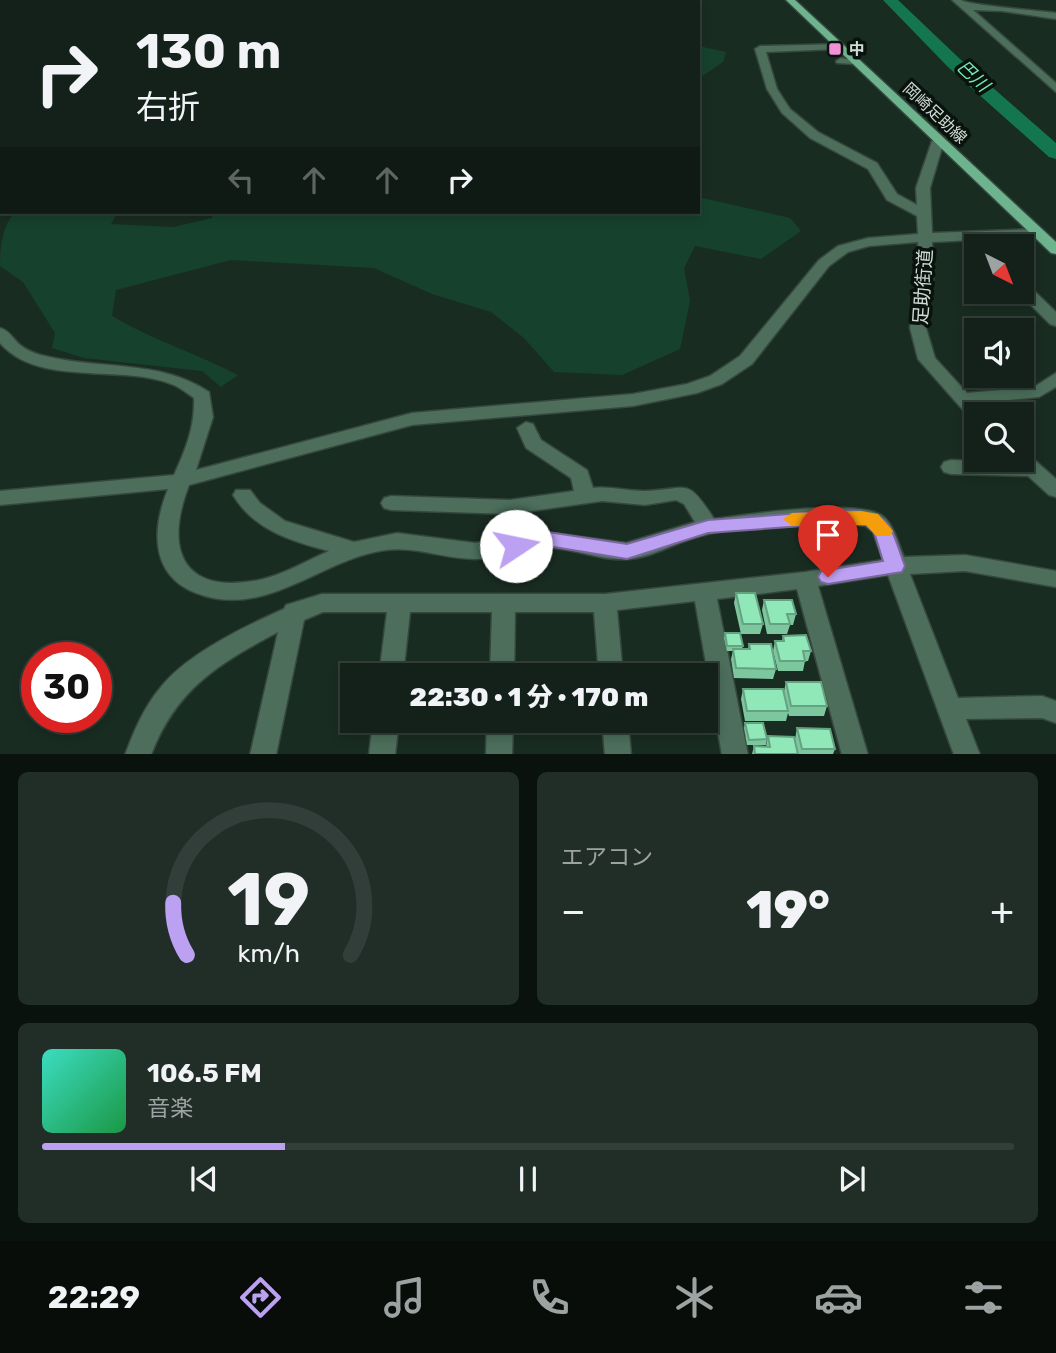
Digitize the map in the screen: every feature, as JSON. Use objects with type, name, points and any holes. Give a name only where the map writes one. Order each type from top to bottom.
[{"type":"main road","name":"岡崎足助線","points":[[790,0],[1056,250]]},
{"type":"main road","points":[[1038,233],[1056,233]]},
{"type":"street","points":[[960,4],[1056,16]]},
{"type":"street","points":[[960,4],[1056,89]]},
{"type":"street","points":[[838,46],[760,49],[772,89],[786,111],[814,135],[873,166],[892,197],[923,214]]},
{"type":"street","points":[[841,61],[854,61]]},
{"type":"street","name":"足助街道","points":[[938,141],[923,188],[926,272],[918,328],[926,359],[964,402]]},
{"type":"street","points":[[0,498],[180,481],[412,419],[634,400],[691,389],[716,380],[746,360],[834,255],[868,242],[1038,233]]},
{"type":"street","points":[[1034,299],[1056,321]]},
{"type":"street","points":[[0,332],[25,355],[48,361],[180,379],[203,396],[206,408],[198,438],[180,481],[169,519],[169,555],[182,575],[197,586],[235,593],[259,591],[355,550],[385,542],[401,541],[476,551],[548,539],[627,551],[708,526],[831,517],[872,519],[882,529],[953,709],[967,754]]},
{"type":"street","points":[[961,399],[1039,392],[1056,378]]},
{"type":"street","points":[[526,428],[533,444],[580,474],[585,496]]},
{"type":"street","points":[[951,467],[964,467]]},
{"type":"street","points":[[1034,471],[1056,490]]},
{"type":"street","points":[[391,503],[510,507],[585,496],[645,498],[678,493],[691,499],[708,526]]},
{"type":"street","points":[[243,495],[250,508],[277,526],[355,550]]},
{"type":"street","points":[[138,754],[149,725],[175,688],[223,653],[294,611],[322,603],[605,603],[705,593],[895,566],[965,563],[1056,579]]},
{"type":"street","points":[[805,580],[855,754]]},
{"type":"street","points":[[705,593],[735,754]]},
{"type":"street","points":[[393,663],[400,602]]},
{"type":"street","points":[[605,603],[610,663]]},
{"type":"street","points":[[502,663],[504,604]]},
{"type":"street","points":[[263,754],[294,611]]},
{"type":"street","points":[[953,709],[1042,707],[1056,712]]},
{"type":"street","points":[[382,754],[385,733]]},
{"type":"street","points":[[499,754],[500,733]]},
{"type":"street","points":[[616,733],[618,754]]},
{"type":"green space","points":[[700,43],[703,47],[726,52],[723,62],[700,78]]},
{"type":"green space","points":[[700,197],[790,218],[801,231],[761,259],[695,246],[684,268],[690,301],[680,349],[622,375],[554,372],[524,338],[491,312],[432,294],[374,268],[231,260],[116,290],[112,316],[238,375],[221,387],[202,371],[84,358],[52,348],[55,333],[23,282],[0,266],[3,238],[14,214],[117,214],[111,224],[173,227],[212,218],[212,214],[700,214]]},
{"type":"building","points":[[736,593],[755,593],[763,624],[743,624]]},
{"type":"building","points":[[764,600],[792,600],[796,614],[787,614],[790,624],[770,624]]},
{"type":"building","points":[[725,633],[740,633],[743,646],[727,646]]},
{"type":"building","points":[[806,635],[811,651],[803,651],[805,661],[780,661],[775,641],[784,641],[783,636]]},
{"type":"building","points":[[749,644],[771,644],[776,669],[736,668],[733,649],[750,649]]},
{"type":"building","points":[[786,682],[821,682],[827,706],[791,706]]},
{"type":"building","points":[[743,689],[783,689],[788,711],[747,711]]},
{"type":"building","points":[[745,723],[763,723],[767,739],[749,740]]},
{"type":"building","points":[[797,728],[830,729],[835,749],[802,749]]},
{"type":"building","points":[[768,736],[794,737],[798,754],[755,754],[754,746],[770,747]]},
{"type":"waterway","name":"巴川","points":[[890,0],[954,63],[1056,153]]},
{"type":"slow traffic","points":[[792,519],[861,517],[872,519],[883,531]]},
{"type":"place","name":"中","points":[[835,49]]},
{"type":"route","points":[[516,546],[548,539],[627,551],[651,546],[708,526],[844,517],[872,519],[882,529],[895,566],[828,577]]}]
